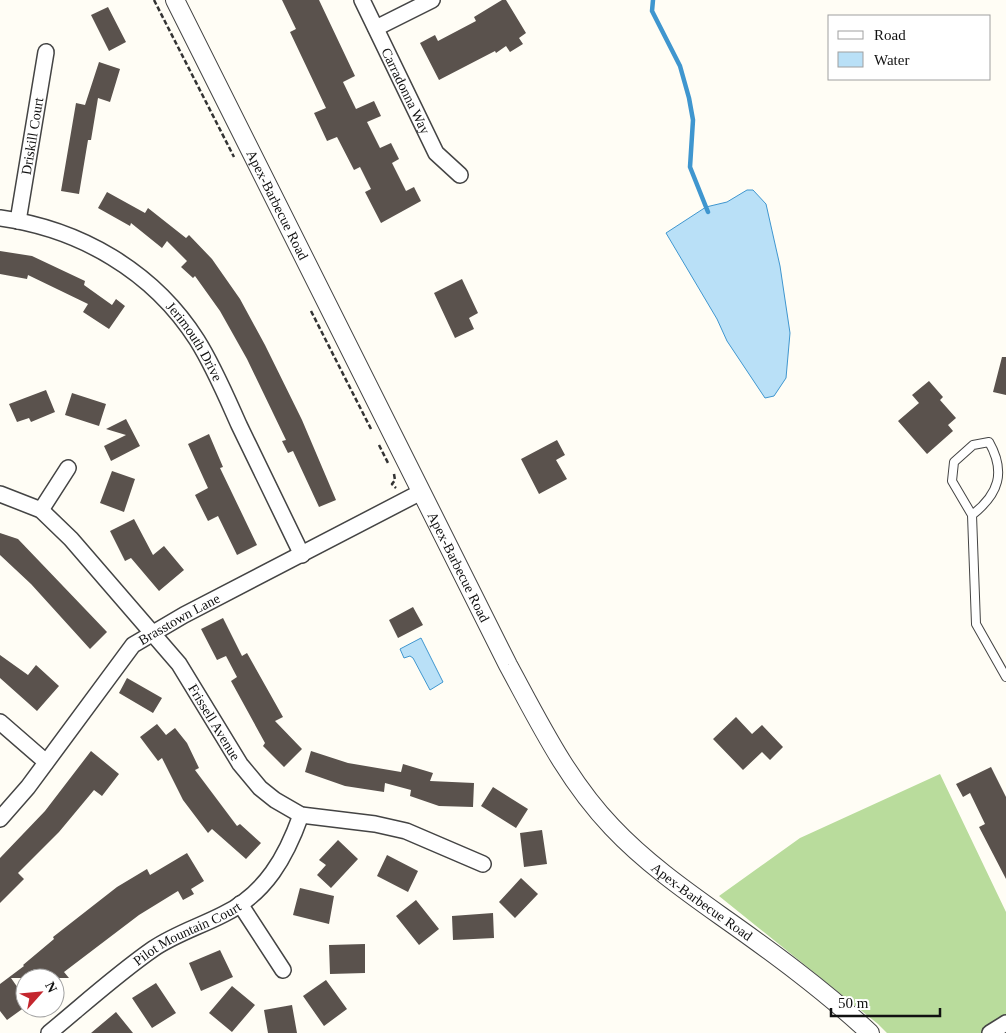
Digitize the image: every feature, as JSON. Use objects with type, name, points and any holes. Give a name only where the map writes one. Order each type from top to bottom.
[{"type":"street","name":"Apex-Barbecue Road","points":[[175,0],[556,754],[582,793],[613,828],[674,882],[796,971],[870,1033]]},
{"type":"street","name":"Carradonna Way","points":[[362,0],[436,153],[460,175]]},
{"type":"street","points":[[376,28],[432,0]]},
{"type":"street","name":"Driskill Court","points":[[18,221],[46,52]]},
{"type":"street","name":"Jerimouth Drive","points":[[0,218],[67,234],[109,254],[152,286],[184,321],[206,355],[302,555]]},
{"type":"street","points":[[41,510],[68,468]]},
{"type":"street","name":"Brasstown Lane","points":[[0,819],[28,787],[124,655],[133,646],[152,633],[422,492]]},
{"type":"street","name":"Frissell Avenue","points":[[0,494],[41,510],[71,539],[192,682],[231,750],[249,776],[275,800],[301,815],[375,824],[406,832],[483,864]]},
{"type":"street","points":[[0,722],[46,762]]},
{"type":"street","name":"Pilot Mountain Court","points":[[49,1033],[154,948],[240,904],[264,885],[286,854],[301,815]]},
{"type":"street","points":[[240,904],[283,970]]},
{"type":"street","points":[[990,1033],[1006,1024]]},
{"type":"lane","points":[[972,514],[987,503],[1004,484],[1005,465],[997,450],[989,442],[973,445],[954,462],[952,481],[972,514],[976,624],[1006,677]]},
{"type":"path","points":[[154,0],[238,164]]},
{"type":"path","points":[[310,308],[374,436]]},
{"type":"path","points":[[378,444],[394,474],[392,484],[396,488]]},
{"type":"green space","points":[[940,774],[1006,912],[1006,1033],[887,1033],[719,896],[800,838]]},
{"type":"water","points":[[747,190],[753,190],[766,204],[780,266],[790,333],[786,378],[774,396],[765,398],[727,341],[717,319],[666,233],[706,207],[727,202]]},
{"type":"water","points":[[421,638],[443,682],[430,690],[413,658],[410,656],[404,658],[400,649]]},
{"type":"building","points":[[282,0],[319,0],[355,76],[343,82],[356,109],[374,101],[381,116],[367,122],[380,148],[391,143],[399,159],[392,163],[406,191],[414,187],[421,201],[381,223],[365,192],[371,189],[360,167],[354,170],[337,137],[327,141],[314,113],[326,108],[290,32],[296,29]]},
{"type":"building","points":[[502,0],[506,0],[526,33],[519,38],[523,44],[510,52],[506,46],[496,53],[495,51],[439,80],[420,43],[435,35],[438,41],[476,21],[474,17]]},
{"type":"building","points":[[108,7],[126,42],[109,51],[91,15]]},
{"type":"building","points":[[99,62],[120,69],[110,102],[98,98],[91,140],[88,140],[79,194],[61,191],[76,103],[85,105]]},
{"type":"building","points":[[107,192],[145,213],[148,208],[186,238],[189,235],[212,259],[240,299],[265,345],[302,420],[336,500],[319,507],[293,451],[288,453],[282,441],[286,440],[247,359],[220,311],[195,276],[193,278],[181,267],[187,261],[167,241],[162,248],[131,223],[130,226],[98,208]]},
{"type":"building","points":[[0,251],[32,256],[85,281],[84,285],[112,305],[116,299],[125,306],[109,329],[83,312],[88,304],[28,275],[27,279],[0,274]]},
{"type":"building","points":[[462,279],[478,313],[469,318],[474,329],[455,338],[434,293]]},
{"type":"building","points":[[1002,357],[1006,357],[1006,395],[993,392]]},
{"type":"building","points":[[929,381],[943,397],[940,400],[956,418],[948,425],[953,431],[927,454],[898,421],[919,403],[912,395]]},
{"type":"building","points":[[46,390],[55,412],[31,422],[29,418],[17,422],[9,404]]},
{"type":"building","points":[[72,393],[106,404],[99,426],[65,415]]},
{"type":"building","points":[[126,419],[140,446],[111,461],[104,446],[126,435],[106,429]]},
{"type":"building","points":[[209,434],[223,467],[220,468],[257,545],[237,555],[218,516],[208,521],[195,495],[208,488],[188,444]]},
{"type":"building","points":[[557,440],[565,455],[556,460],[567,479],[539,494],[521,459]]},
{"type":"building","points":[[112,471],[135,479],[124,512],[100,503]]},
{"type":"building","points":[[134,519],[153,555],[164,546],[184,570],[159,591],[131,558],[125,561],[110,531]]},
{"type":"building","points":[[0,533],[18,539],[107,632],[90,649],[31,584],[0,555]]},
{"type":"building","points":[[413,607],[423,625],[398,638],[389,620]]},
{"type":"building","points":[[223,618],[242,656],[247,653],[283,717],[275,721],[302,749],[284,767],[263,746],[265,743],[231,681],[237,677],[226,656],[217,660],[201,629]]},
{"type":"building","points":[[0,655],[28,675],[36,665],[59,686],[37,711],[0,678]]},
{"type":"building","points":[[127,678],[162,698],[153,713],[119,693]]},
{"type":"building","points":[[736,717],[752,734],[762,725],[783,747],[770,760],[762,752],[743,770],[713,739]]},
{"type":"building","points":[[157,724],[166,735],[175,728],[187,743],[199,768],[195,770],[237,826],[240,824],[261,843],[246,859],[212,829],[208,833],[183,800],[162,758],[158,761],[140,737]]},
{"type":"building","points":[[91,751],[119,774],[102,796],[94,790],[59,832],[18,873],[24,879],[0,903],[0,858],[45,811]]},
{"type":"building","points":[[311,751],[348,763],[401,772],[403,764],[433,773],[430,781],[474,783],[473,807],[439,806],[410,796],[411,790],[385,783],[384,792],[345,786],[305,772]]},
{"type":"building","points":[[991,767],[1006,797],[1006,879],[979,827],[985,824],[970,793],[963,797],[956,784]]},
{"type":"building","points":[[493,787],[528,809],[516,828],[481,806]]},
{"type":"building","points":[[542,830],[547,864],[524,867],[520,833]]},
{"type":"building","points":[[338,840],[358,859],[331,888],[317,875],[326,865],[319,860]]},
{"type":"building","points":[[187,853],[204,881],[191,889],[194,894],[183,900],[178,891],[139,915],[65,971],[65,968],[21,968],[54,939],[53,937],[117,887],[147,869],[150,875]]},
{"type":"building","points":[[387,855],[418,871],[408,892],[377,876]]},
{"type":"building","points":[[521,878],[538,894],[515,918],[499,902]]},
{"type":"building","points":[[300,888],[334,896],[329,924],[293,915]]},
{"type":"building","points":[[416,900],[439,929],[419,945],[396,916]]},
{"type":"building","points":[[493,913],[494,938],[453,940],[452,916]]},
{"type":"building","points":[[365,944],[365,973],[330,974],[329,945]]},
{"type":"building","points":[[220,950],[233,977],[201,991],[189,963]]},
{"type":"building","points":[[15,973],[15,978],[11,978],[15,984],[15,1014],[7,1020],[0,1011],[0,984]]},
{"type":"building","points":[[326,980],[347,1009],[324,1026],[303,996]]},
{"type":"building","points":[[156,983],[176,1013],[152,1028],[132,998]]},
{"type":"building","points":[[232,986],[255,1005],[232,1032],[209,1013]]},
{"type":"building","points":[[292,1005],[297,1033],[268,1033],[264,1010]]},
{"type":"building","points":[[116,1012],[133,1033],[91,1033]]},
{"type":"waterway","points":[[653,0],[652,11],[680,66],[689,98],[693,120],[690,167],[708,212]]}]
